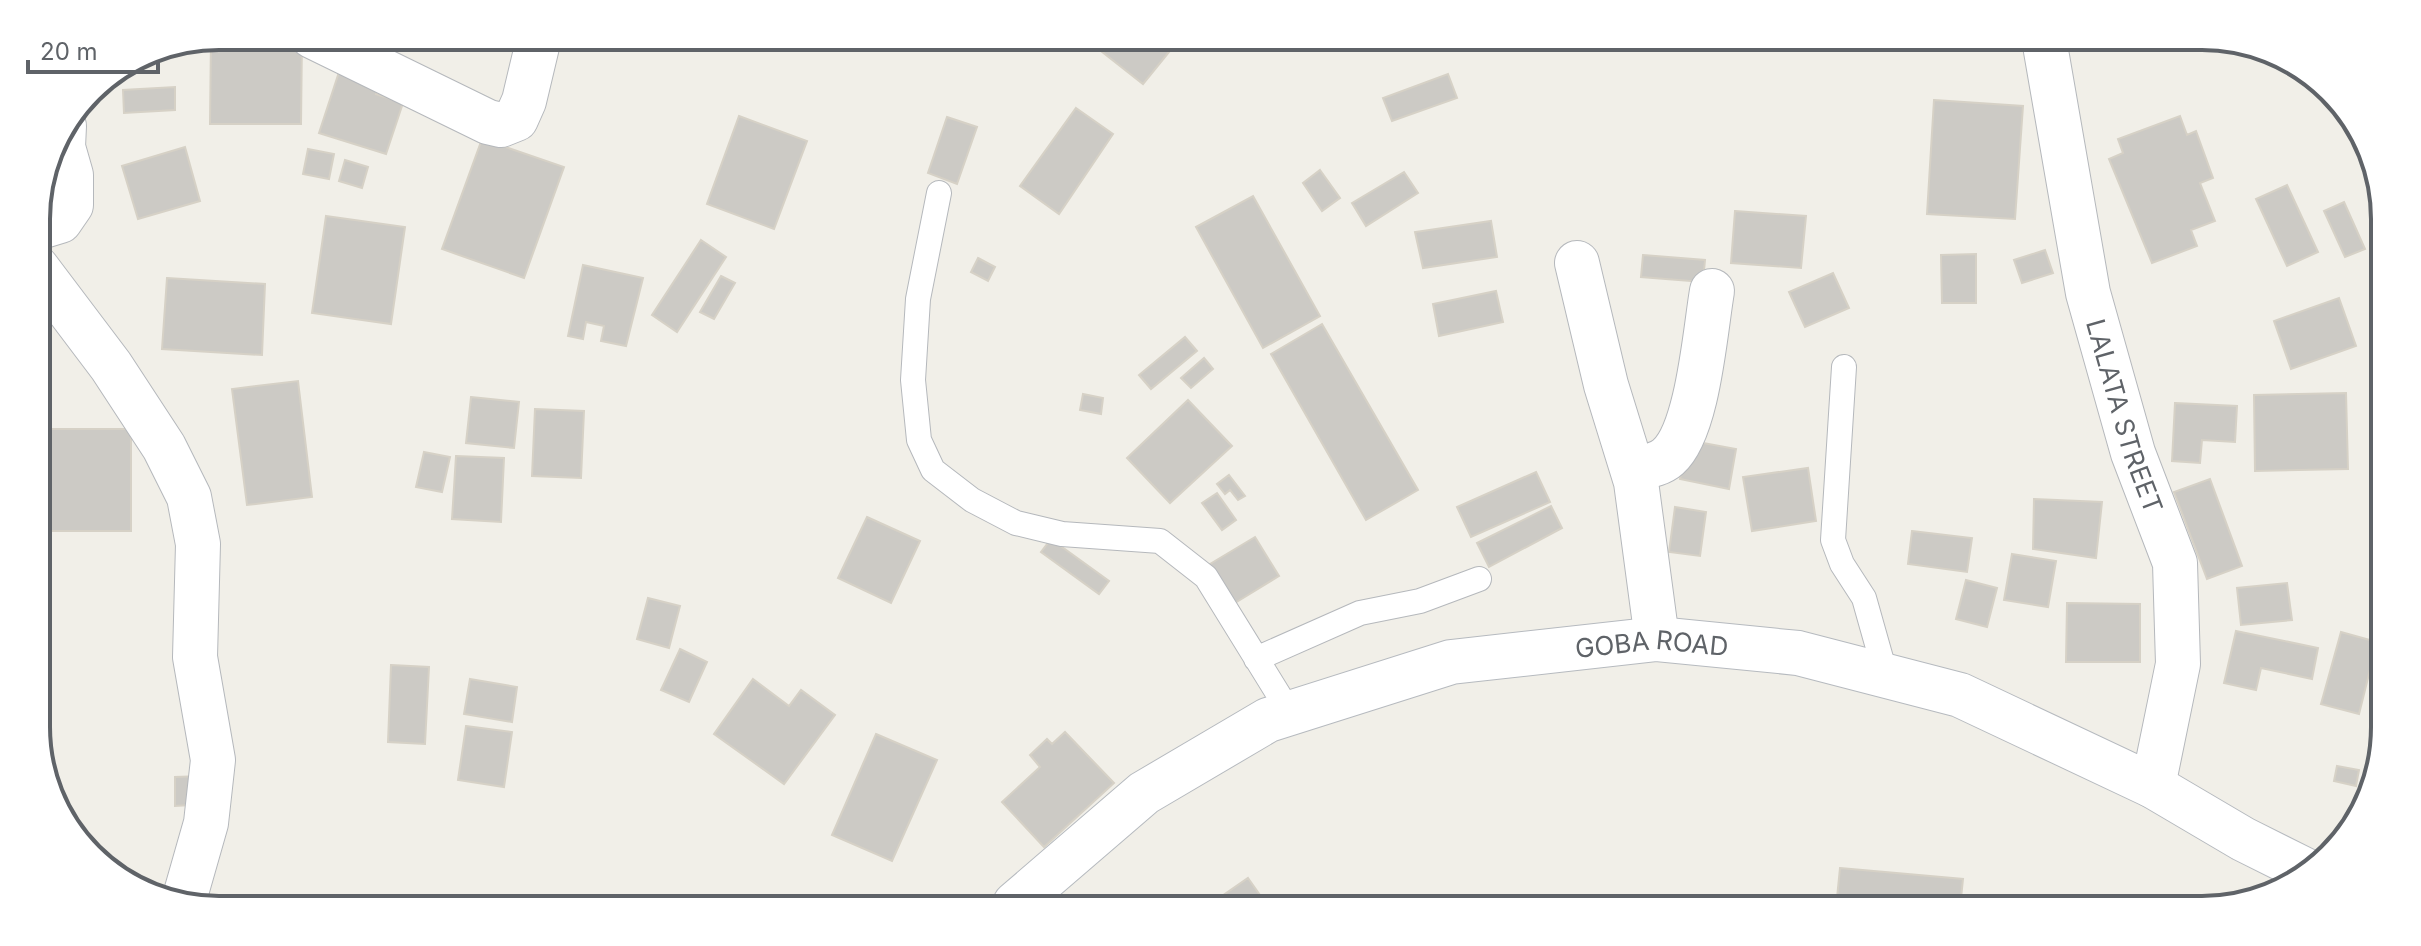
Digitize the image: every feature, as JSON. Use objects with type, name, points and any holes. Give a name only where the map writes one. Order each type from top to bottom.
[{"type":"street","points":[[341,50],[488,122],[501,125],[516,119],[524,101],[536,50]]},
{"type":"street","name":"LALATA STREET","points":[[2046,50],[2088,293],[2133,453],[2175,563],[2178,664],[2153,786]]},
{"type":"street","points":[[50,224],[60,221],[71,205],[71,175],[64,151]]},
{"type":"street","points":[[1577,263],[1606,385],[1633,470],[1657,639]]},
{"type":"street","points":[[50,285],[111,366],[164,447],[189,497],[198,544],[195,657],[213,760],[206,823],[186,893]]},
{"type":"street","points":[[1633,470],[1665,460],[1678,446],[1691,416],[1712,291]]},
{"type":"street","name":"GOBA ROAD","points":[[1024,896],[1144,793],[1268,720],[1451,662],[1657,639],[1798,653],[1960,695],[2153,786],[2243,839],[2297,866]]},
{"type":"lane","points":[[939,193],[918,299],[913,380],[919,440],[933,470],[972,500],[1016,523],[1062,534],[1160,541],[1206,577],[1290,713]]},
{"type":"lane","points":[[1844,367],[1833,540],[1842,564],[1864,598],[1886,676]]},
{"type":"lane","points":[[1256,659],[1360,613],[1420,601],[1479,579]]},
{"type":"building","points":[[211,50],[302,50],[301,124],[210,124]]},
{"type":"building","points":[[1100,50],[1171,50],[1143,84]]},
{"type":"building","points":[[340,69],[380,82],[376,94],[403,103],[386,154],[319,133]]},
{"type":"building","points":[[1448,74],[1457,98],[1392,121],[1383,98]]},
{"type":"building","points":[[175,87],[175,110],[124,113],[123,90]]},
{"type":"building","points":[[1934,100],[2023,106],[2015,219],[1927,214]]},
{"type":"building","points":[[1076,108],[1113,134],[1059,214],[1020,186]]},
{"type":"building","points":[[739,116],[807,141],[774,229],[707,204]]},
{"type":"building","points":[[2180,116],[2187,135],[2196,131],[2213,178],[2200,183],[2215,221],[2191,230],[2197,246],[2152,263],[2109,159],[2123,153],[2118,139]]},
{"type":"building","points":[[947,117],[977,127],[957,184],[928,173]]},
{"type":"building","points":[[482,139],[564,167],[524,278],[442,249]]},
{"type":"building","points":[[185,147],[200,201],[138,219],[122,166]]},
{"type":"building","points":[[308,149],[334,154],[329,179],[303,174]]},
{"type":"building","points":[[345,160],[368,167],[362,188],[339,181]]},
{"type":"building","points":[[1320,170],[1340,198],[1322,211],[1303,183]]},
{"type":"building","points":[[1404,172],[1418,193],[1366,226],[1352,203]]},
{"type":"building","points":[[2287,185],[2318,252],[2287,266],[2256,199]]},
{"type":"building","points":[[1253,196],[1320,316],[1263,348],[1196,227]]},
{"type":"building","points":[[2344,202],[2365,249],[2345,257],[2324,211]]},
{"type":"building","points":[[1735,211],[1806,216],[1801,268],[1731,263]]},
{"type":"building","points":[[326,216],[405,227],[391,324],[312,313]]},
{"type":"building","points":[[1491,221],[1497,257],[1423,268],[1415,232]]},
{"type":"building","points":[[701,240],[726,257],[677,332],[652,315]]},
{"type":"building","points":[[2045,250],[2053,273],[2022,283],[2014,260]]},
{"type":"building","points":[[1976,254],[1976,303],[1942,303],[1941,255]]},
{"type":"building","points":[[1643,255],[1705,260],[1703,282],[1641,277]]},
{"type":"building","points":[[978,258],[995,267],[988,281],[971,272]]},
{"type":"building","points":[[583,265],[643,278],[626,346],[601,341],[604,326],[586,322],[583,339],[568,336]]},
{"type":"building","points":[[1833,273],[1849,308],[1805,327],[1789,292]]},
{"type":"building","points":[[721,276],[735,283],[714,319],[700,312]]},
{"type":"building","points":[[167,278],[265,284],[262,355],[162,349]]},
{"type":"building","points":[[1496,291],[1503,322],[1439,336],[1433,304]]},
{"type":"building","points":[[2339,298],[2356,346],[2291,369],[2274,321]]},
{"type":"building","points":[[1322,324],[1418,490],[1366,520],[1271,354]]},
{"type":"building","points":[[1185,337],[1197,351],[1151,389],[1139,375]]},
{"type":"building","points":[[1204,358],[1213,369],[1191,388],[1181,378]]},
{"type":"building","points":[[298,381],[312,497],[247,505],[232,389]]},
{"type":"building","points":[[2346,393],[2348,469],[2255,471],[2254,395]]},
{"type":"building","points":[[1083,394],[1103,398],[1101,414],[1080,410]]},
{"type":"building","points":[[471,397],[519,402],[514,448],[466,443]]},
{"type":"building","points":[[1188,400],[1232,446],[1170,503],[1127,458]]},
{"type":"building","points":[[2175,403],[2237,406],[2235,442],[2202,440],[2200,463],[2172,461]]},
{"type":"building","points":[[535,409],[584,411],[581,478],[532,476]]},
{"type":"building","points":[[50,429],[131,429],[131,531],[50,531]]},
{"type":"building","points":[[1687,440],[1736,449],[1729,489],[1680,479]]},
{"type":"building","points":[[424,452],[450,457],[442,492],[416,487]]},
{"type":"building","points":[[456,456],[504,458],[501,522],[452,519]]},
{"type":"building","points":[[1808,468],[1816,521],[1752,531],[1743,477]]},
{"type":"building","points":[[1536,472],[1550,502],[1471,537],[1457,507]]},
{"type":"building","points":[[1229,475],[1245,496],[1238,500],[1230,490],[1225,494],[1217,484]]},
{"type":"building","points":[[2210,479],[2242,566],[2207,579],[2174,492]]},
{"type":"building","points":[[1217,493],[1236,520],[1222,530],[1202,503]]},
{"type":"building","points":[[2034,499],[2102,502],[2096,558],[2033,549]]},
{"type":"building","points":[[1551,506],[1562,528],[1489,567],[1477,543]]},
{"type":"building","points":[[1675,507],[1706,512],[1700,556],[1669,552]]},
{"type":"building","points":[[867,517],[920,541],[891,603],[838,578]]},
{"type":"building","points":[[1912,531],[1972,538],[1967,572],[1908,564]]},
{"type":"building","points":[[1255,537],[1279,576],[1235,603],[1210,564]]},
{"type":"building","points":[[1051,539],[1109,581],[1099,594],[1041,552]]},
{"type":"building","points":[[2012,554],[2056,561],[2048,607],[2004,600]]},
{"type":"building","points":[[1966,580],[1997,588],[1987,627],[1956,619]]},
{"type":"building","points":[[2287,583],[2292,620],[2241,625],[2237,588]]},
{"type":"building","points":[[648,598],[680,606],[669,648],[637,639]]},
{"type":"building","points":[[2067,603],[2140,604],[2140,662],[2066,662]]},
{"type":"building","points":[[2236,631],[2318,648],[2312,679],[2261,668],[2256,690],[2224,683]]},
{"type":"building","points":[[2341,632],[2371,640],[2371,666],[2359,714],[2321,704]]},
{"type":"building","points":[[680,649],[707,662],[689,702],[661,690]]},
{"type":"building","points":[[391,665],[429,667],[425,744],[388,742]]},
{"type":"building","points":[[470,679],[517,687],[512,722],[464,714]]},
{"type":"building","points":[[753,679],[789,706],[801,690],[835,715],[784,784],[714,734]]},
{"type":"building","points":[[466,726],[512,732],[504,787],[458,780]]},
{"type":"building","points":[[1065,732],[1114,783],[1044,847],[1002,802],[1040,767],[1030,755],[1047,739],[1052,744]]},
{"type":"building","points":[[876,734],[937,760],[892,861],[832,835]]},
{"type":"building","points":[[2337,766],[2359,770],[2356,786],[2334,781]]},
{"type":"building","points":[[203,776],[191,805],[175,806],[175,777]]},
{"type":"building","points":[[1840,868],[1963,879],[1961,896],[1837,896]]},
{"type":"building","points":[[1248,878],[1261,896],[1222,896]]}]
